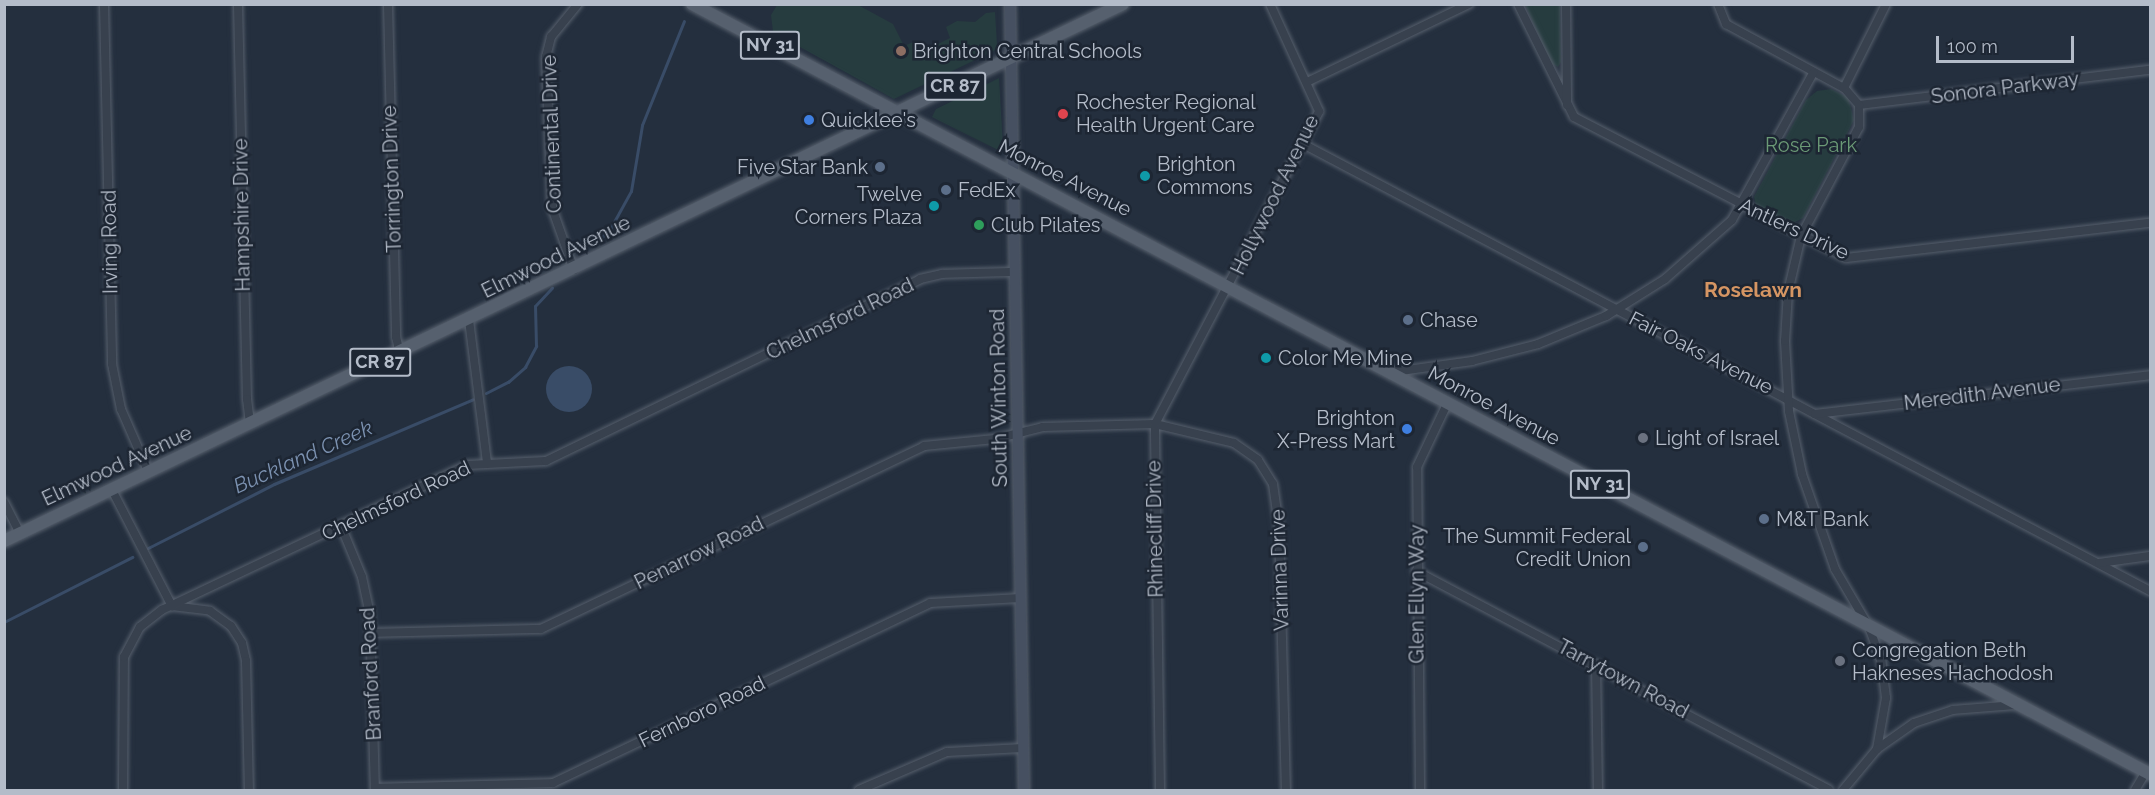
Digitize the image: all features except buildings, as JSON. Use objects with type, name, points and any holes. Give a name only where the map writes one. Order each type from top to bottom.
[{"type":"main road","name":"Monroe Avenue","points":[[692,4],[2148,773]]},
{"type":"main road","name":"South Winton Road","points":[[1010,4],[1024,790]]},
{"type":"main road","name":"Elmwood Avenue","points":[[4,541],[900,114],[1123,4]]},
{"type":"street","name":"Irving Road","points":[[104,4],[112,364],[121,409],[149,473]]},
{"type":"street","name":"Hampshire Drive","points":[[238,4],[246,399],[250,424]]},
{"type":"street","name":"Torrington Drive","points":[[388,4],[396,337],[400,353]]},
{"type":"street","name":"Continental Drive","points":[[574,270],[552,208],[546,67],[551,37],[578,4]]},
{"type":"street","name":"Hollywood Avenue","points":[[1229,287],[1319,111],[1270,4]]},
{"type":"street","points":[[1306,82],[1469,4]]},
{"type":"street","points":[[1518,4],[1568,110]]},
{"type":"street","points":[[1566,4],[1568,110]]},
{"type":"street","points":[[1718,4],[1726,24],[1844,88],[1859,105],[1855,136],[1801,236],[1788,292],[1785,341],[1788,398],[1799,463],[1819,528],[1835,569],[1869,627],[1885,679],[1886,708],[1877,749]]},
{"type":"street","points":[[1844,88],[1886,4]]},
{"type":"street","name":"Sonora Parkway","points":[[1859,105],[2151,70]]},
{"type":"street","points":[[1391,372],[1515,351],[1618,310],[1686,263],[1720,233],[1742,205],[1813,73]]},
{"type":"street","name":"Antlers Drive","points":[[1568,110],[1574,117],[1801,236],[1851,258],[2151,223]]},
{"type":"street","name":"Fair Oaks Avenue","points":[[1303,144],[2151,591]]},
{"type":"street","name":"Chelmsford Road","points":[[123,790],[124,657],[140,627],[172,606],[459,469],[487,463],[546,461],[920,279],[942,274],[1015,272]]},
{"type":"street","name":"Rhinecliff Drive","points":[[1160,790],[1155,424],[1229,287]]},
{"type":"street","points":[[469,320],[487,463]]},
{"type":"street","name":"Meredith Avenue","points":[[1814,414],[2151,375]]},
{"type":"street","name":"Glen Ellyn Way","points":[[1420,790],[1416,571],[1417,465],[1448,404]]},
{"type":"street","name":"Varinna Drive","points":[[1018,433],[1043,427],[1155,424],[1234,443],[1264,467],[1276,493],[1286,790]]},
{"type":"street","name":"Penarrow Road","points":[[372,633],[541,629],[915,449],[939,442],[996,439],[1018,433]]},
{"type":"street","points":[[112,490],[172,606],[210,611],[231,626],[242,643],[246,661],[249,790]]},
{"type":"street","points":[[4,502],[20,534]]},
{"type":"street","name":"Branford Road","points":[[341,526],[362,577],[372,633],[375,789]]},
{"type":"street","points":[[2099,563],[2151,556]]},
{"type":"street","name":"Tarrytown Road","points":[[1416,571],[1596,664],[1830,790]]},
{"type":"street","name":"Fernboro Road","points":[[375,789],[553,783],[916,608],[946,600],[1021,597]]},
{"type":"street","points":[[1596,664],[1598,790]]},
{"type":"street","points":[[1843,790],[1877,749],[1898,733],[1932,716],[1978,706],[2022,705]]},
{"type":"street","points":[[859,790],[947,752],[1023,748]]},
{"type":"street","points":[[2135,790],[2148,773]]},
{"type":"green space","name":"Brighton Central Schools","points":[[777,5],[858,5],[893,24],[904,46],[913,42],[918,54],[950,38],[946,27],[957,21],[975,22],[986,13],[995,12],[997,45],[994,51],[894,99],[773,32],[771,15]]},
{"type":"green space","points":[[1525,5],[1560,5],[1561,62],[1558,67],[1552,64]]},
{"type":"green space","points":[[999,78],[1003,147],[1000,151],[932,117],[936,109]]},
{"type":"green space","name":"Rose Park","points":[[1831,89],[1848,97],[1854,120],[1803,218],[1791,224],[1756,205],[1754,197],[1806,100],[1817,91]]},
{"type":"water","points":[[569,366],[585,373],[592,389],[585,405],[569,412],[553,405],[546,389],[553,373]]},
{"type":"waterway","name":"Buckland Creek","points":[[596,243],[610,229],[631,191],[642,125],[684,21]]},
{"type":"waterway","name":"Buckland Creek","points":[[486,393],[508,382],[525,367],[536,346],[535,306],[552,288]]},
{"type":"waterway","name":"Buckland Creek","points":[[148,548],[274,484],[473,399]]},
{"type":"waterway","name":"Buckland Creek","points":[[4,622],[132,557]]},
{"type":"place","name":"Brighton Central Schools","points":[[901,51]]},
{"type":"place","name":"Rochester Regional Health Urgent Care","points":[[1063,114]]},
{"type":"place","name":"Quicklee's","points":[[809,120]]},
{"type":"place","name":"Five Star Bank","points":[[880,167]]},
{"type":"place","name":"Brighton Commons","points":[[1145,176]]},
{"type":"place","name":"FedEx","points":[[946,190]]},
{"type":"place","name":"Twelve Corners Plaza","points":[[934,206]]},
{"type":"place","name":"Club Pilates","points":[[979,225]]},
{"type":"place","name":"Chase","points":[[1408,320]]},
{"type":"place","name":"Color Me Mine","points":[[1266,358]]},
{"type":"place","name":"Brighton X-Press Mart","points":[[1407,429]]},
{"type":"place","name":"Light of Israel","points":[[1643,438]]},
{"type":"place","name":"M&T Bank","points":[[1764,519]]},
{"type":"place","name":"The Summit Federal Credit Union","points":[[1643,547]]},
{"type":"place","name":"Congregation Beth Hakneses Hachodosh","points":[[1840,661]]},
{"type":"district","name":"Roselawn","points":[[1753,290]]}]
